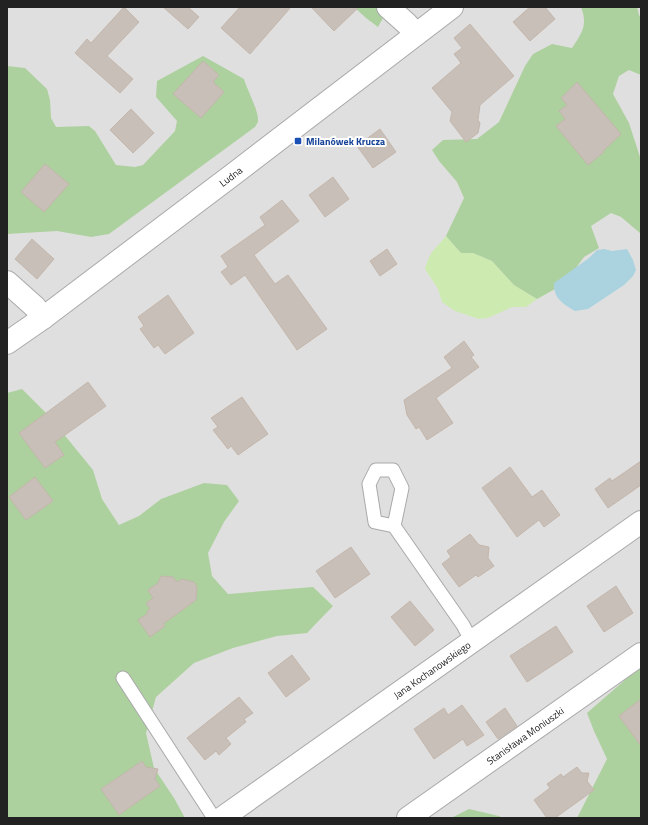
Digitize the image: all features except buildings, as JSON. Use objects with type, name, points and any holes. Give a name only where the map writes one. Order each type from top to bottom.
[{"type":"street","points":[[388,7],[416,34]]},
{"type":"street","name":"Ludna","points":[[7,343],[43,318],[452,7]]},
{"type":"street","points":[[7,282],[35,307],[43,318]]},
{"type":"street","name":"Jana Kochanowskiego","points":[[222,818],[641,522]]},
{"type":"street","name":"Stanisława Moniuszki","points":[[408,818],[641,654]]},
{"type":"lane","points":[[394,526],[463,625],[472,642]]},
{"type":"lane","points":[[123,678],[214,818]]},
{"type":"shaded area","points":[[7,7],[641,7],[641,818],[7,818]]},
{"type":"green space","points":[[354,7],[389,7],[378,27]]},
{"type":"green space","points":[[581,7],[637,7],[641,18],[641,75],[629,70],[619,76],[613,94],[629,123],[641,160],[641,232],[640,233],[621,217],[611,213],[591,226],[599,248],[584,257],[564,284],[537,299],[514,285],[492,261],[473,253],[461,253],[446,236],[464,198],[457,182],[439,161],[432,150],[443,140],[477,139],[499,122],[525,66],[533,54],[552,44],[572,48],[583,29],[584,19]]},
{"type":"green space","points":[[203,56],[244,79],[258,117],[258,122],[255,127],[109,234],[91,237],[57,231],[7,234],[7,66],[25,68],[47,89],[50,100],[51,118],[56,127],[89,126],[95,131],[116,165],[135,167],[143,165],[175,131],[177,121],[156,97],[157,81]]},
{"type":"green space","points":[[446,236],[461,253],[473,253],[492,261],[514,285],[537,299],[526,307],[512,307],[488,318],[479,319],[455,311],[442,302],[438,289],[425,269],[431,254]]},
{"type":"green space","points":[[22,389],[49,416],[93,470],[102,499],[119,525],[139,516],[161,499],[204,483],[227,485],[239,501],[224,522],[208,553],[212,576],[228,594],[313,587],[333,606],[307,633],[277,636],[233,648],[194,663],[156,697],[146,733],[154,768],[185,818],[7,818],[7,393]]},
{"type":"green space","points":[[641,668],[641,818],[577,818],[607,759],[587,713]]},
{"type":"green space","points":[[469,809],[499,816],[502,818],[451,818]]},
{"type":"water","points":[[604,249],[612,251],[627,249],[636,270],[633,276],[624,285],[588,309],[575,311],[557,297],[554,283],[589,258],[597,250]]},
{"type":"place","name":"Milanówek Krucza","points":[[298,141]]}]
